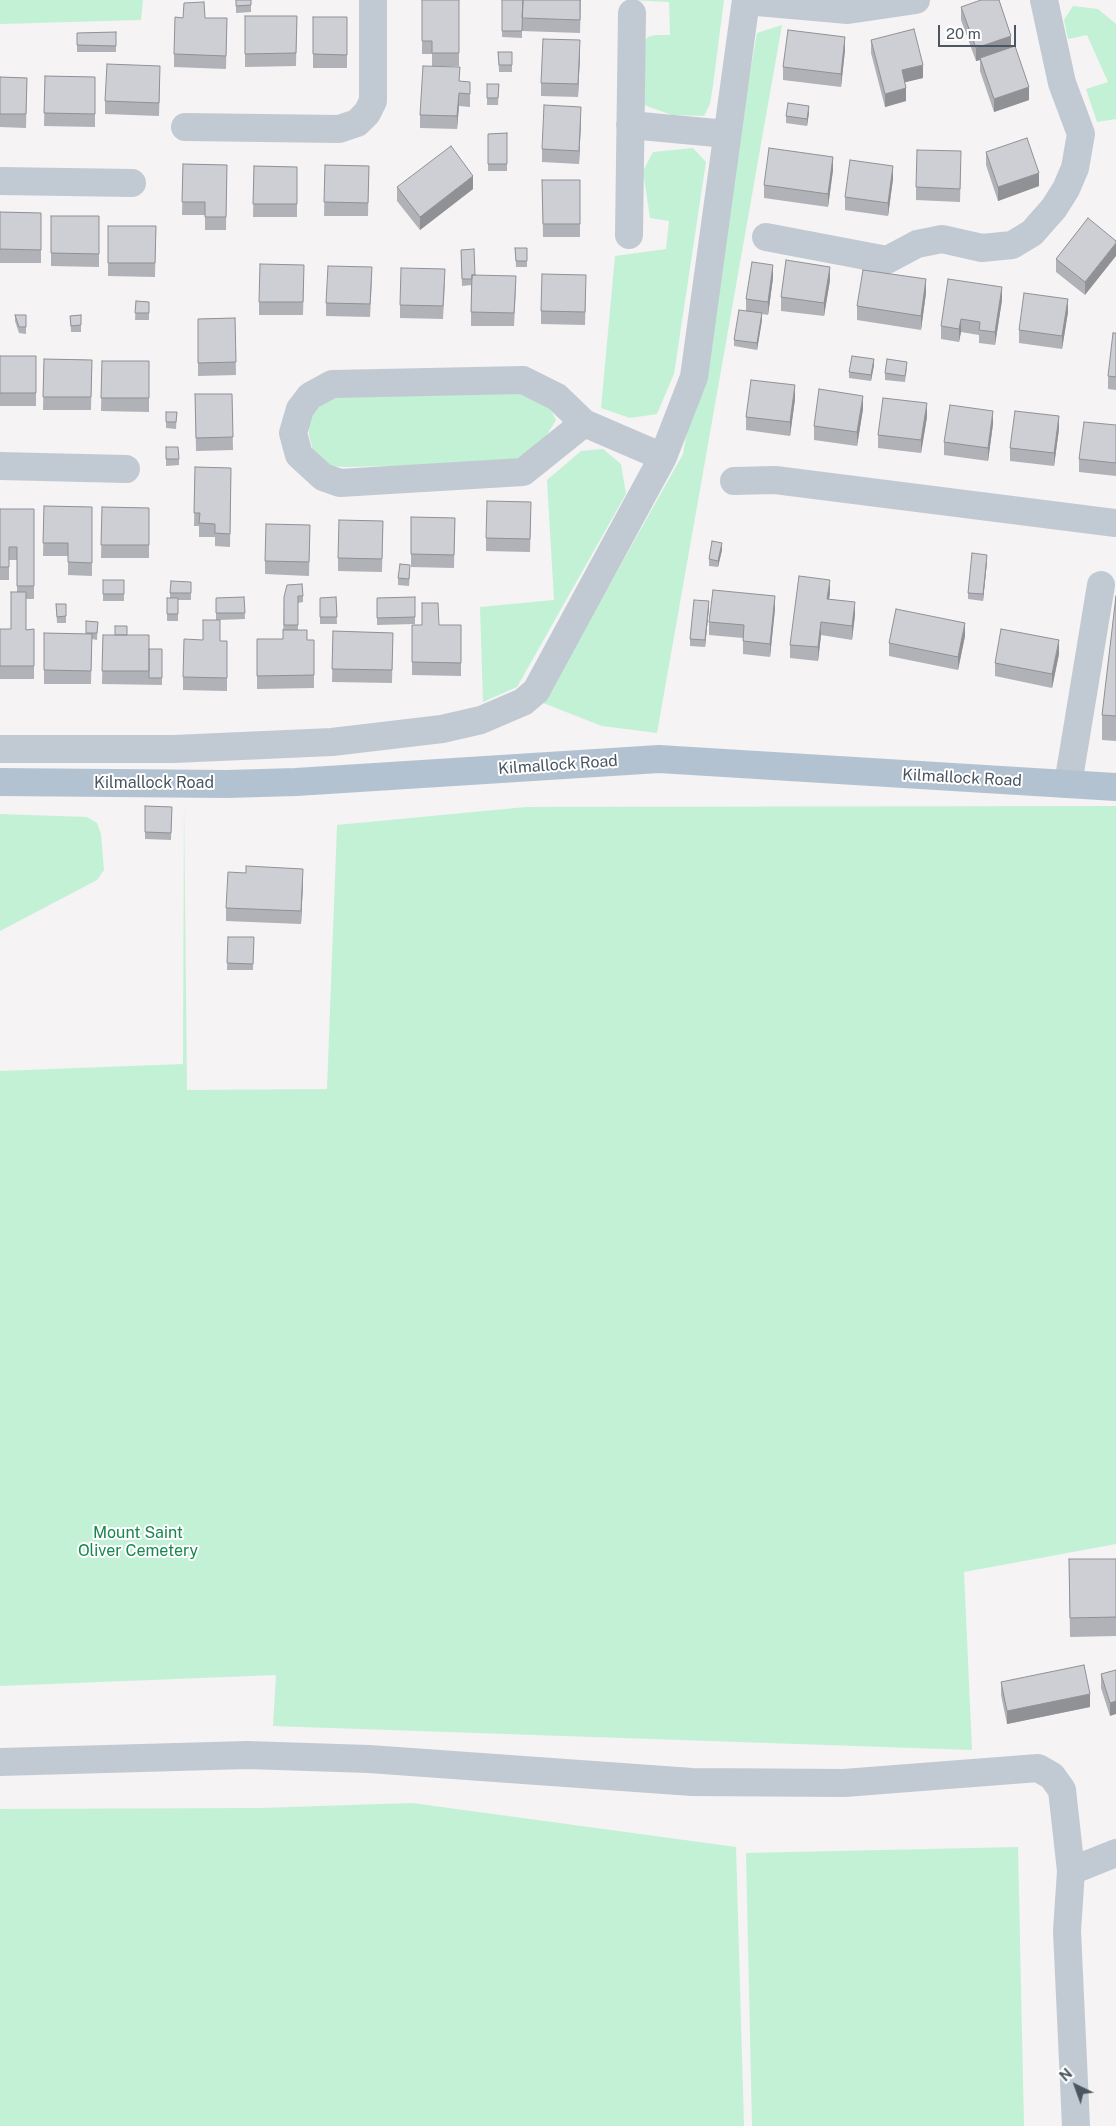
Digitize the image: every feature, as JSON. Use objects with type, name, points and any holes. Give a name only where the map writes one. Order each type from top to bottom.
[{"type":"main road","name":"Kilmallock Road","points":[[0,782],[226,784],[296,782],[659,759],[1116,787]]},
{"type":"street","points":[[185,127],[339,129],[356,123],[367,113],[373,101],[373,0]]},
{"type":"street","points":[[0,749],[174,748],[332,742],[442,730],[481,720],[523,702],[536,691],[544,677],[663,457],[694,377],[746,0],[848,10],[916,0]]},
{"type":"street","points":[[766,237],[887,260],[917,244],[942,239],[982,248],[1012,246],[1032,233],[1054,208],[1066,189],[1075,168],[1081,134],[1062,83],[1044,0]]},
{"type":"street","points":[[629,235],[632,13]]},
{"type":"street","points":[[630,124],[727,134]]},
{"type":"street","points":[[0,181],[132,183]]},
{"type":"street","points":[[584,424],[523,472],[340,483],[323,477],[299,455],[293,433],[300,410],[310,396],[332,384],[523,380],[557,397],[584,424],[663,457]]},
{"type":"street","points":[[0,466],[126,469]]},
{"type":"street","points":[[734,481],[775,480],[1116,524]]},
{"type":"street","points":[[1068,784],[1100,585]]},
{"type":"street","points":[[50,750],[52,783]]},
{"type":"street","points":[[0,1762],[247,1755],[369,1759],[692,1782],[844,1784],[1038,1768],[1052,1776],[1062,1790],[1071,1871],[1067,1931],[1076,2126]]},
{"type":"street","points":[[1071,1871],[1116,1853]]},
{"type":"green space","points":[[0,0],[143,0],[141,20],[0,24]]},
{"type":"green space","points":[[630,0],[724,0],[710,104],[704,116],[672,115],[644,105],[644,41],[648,37],[655,35],[670,35],[669,2]]},
{"type":"green space","points":[[1073,6],[1098,9],[1116,24],[1116,119],[1097,122],[1086,89],[1108,82],[1087,35],[1068,39],[1064,20]]},
{"type":"green space","points":[[782,25],[657,733],[602,726],[543,703],[683,454],[757,33]]},
{"type":"green space","points":[[693,148],[706,162],[674,374],[657,414],[630,418],[601,408],[615,256],[666,249],[669,221],[650,218],[643,171],[653,152]]},
{"type":"green space","points":[[527,391],[549,406],[556,420],[539,448],[517,463],[326,466],[313,450],[309,435],[308,419],[329,397]]},
{"type":"green space","points":[[603,449],[621,464],[626,494],[517,687],[483,702],[480,607],[554,600],[547,480],[581,451]]},
{"type":"green space","name":"Mount Saint Oliver Cemetery","points":[[184,803],[187,1090],[327,1089],[337,825],[526,807],[1116,806],[1116,1544],[964,1572],[972,1750],[273,1726],[276,1675],[0,1686],[0,1071],[183,1064]]},
{"type":"green space","points":[[0,814],[87,817],[97,823],[101,834],[104,870],[97,880],[0,931]]},
{"type":"green space","points":[[412,1803],[736,1847],[744,2126],[0,2126],[0,1809],[260,1808]]},
{"type":"green space","points":[[1018,1847],[1024,2126],[752,2126],[746,1853]]},
{"type":"building","points":[[236,0],[251,0],[251,5],[236,6]]},
{"type":"building","points":[[422,0],[459,0],[459,53],[432,53],[432,41],[422,41]]},
{"type":"building","points":[[502,0],[523,0],[522,31],[502,31]]},
{"type":"building","points":[[523,0],[580,0],[580,20],[522,18]]},
{"type":"building","points":[[981,0],[999,0],[1011,36],[976,48],[961,7]]},
{"type":"building","points":[[204,2],[205,18],[227,18],[226,56],[174,54],[175,17],[183,18],[184,3]]},
{"type":"building","points":[[245,16],[297,16],[296,53],[245,54]]},
{"type":"building","points":[[313,17],[347,17],[347,55],[313,54]]},
{"type":"building","points":[[914,29],[923,65],[902,70],[906,88],[885,94],[871,40]]},
{"type":"building","points":[[788,30],[845,37],[841,74],[783,67]]},
{"type":"building","points":[[116,32],[116,46],[77,45],[77,33]]},
{"type":"building","points":[[543,39],[580,40],[578,84],[541,83]]},
{"type":"building","points":[[1015,46],[1029,87],[994,99],[980,58]]},
{"type":"building","points":[[498,52],[512,52],[512,65],[499,65]]},
{"type":"building","points":[[107,64],[160,66],[159,103],[105,101]]},
{"type":"building","points":[[423,66],[460,67],[459,81],[470,82],[470,94],[459,93],[457,116],[420,115]]},
{"type":"building","points":[[45,76],[95,77],[95,114],[44,113]]},
{"type":"building","points":[[0,77],[27,78],[26,114],[0,114]]},
{"type":"building","points":[[487,84],[499,84],[498,98],[487,98]]},
{"type":"building","points":[[788,103],[809,106],[807,119],[786,116]]},
{"type":"building","points":[[544,105],[581,107],[579,151],[542,149]]},
{"type":"building","points":[[507,133],[507,164],[488,164],[488,134]]},
{"type":"building","points":[[1027,138],[1039,173],[998,187],[986,152]]},
{"type":"building","points":[[451,146],[473,176],[420,217],[397,187]]},
{"type":"building","points":[[769,148],[833,157],[828,194],[764,185]]},
{"type":"building","points":[[917,150],[961,151],[960,189],[916,187]]},
{"type":"building","points":[[850,160],[893,166],[888,203],[845,197]]},
{"type":"building","points":[[183,164],[227,165],[226,217],[205,217],[205,202],[182,202]]},
{"type":"building","points":[[325,165],[369,166],[368,203],[324,202]]},
{"type":"building","points":[[254,166],[297,167],[297,204],[253,204]]},
{"type":"building","points":[[542,180],[580,180],[580,224],[543,224]]},
{"type":"building","points":[[0,212],[41,213],[41,250],[0,249]]},
{"type":"building","points":[[51,216],[99,216],[99,254],[51,253]]},
{"type":"building","points":[[1088,218],[1116,243],[1085,282],[1056,259]]},
{"type":"building","points":[[108,226],[156,226],[155,263],[108,263]]},
{"type":"building","points":[[515,248],[527,248],[527,261],[516,261]]},
{"type":"building","points":[[474,249],[475,275],[472,275],[472,279],[462,279],[461,250]]},
{"type":"building","points":[[786,260],[830,267],[824,303],[781,297]]},
{"type":"building","points":[[752,262],[773,265],[768,302],[746,299]]},
{"type":"building","points":[[260,264],[304,265],[303,302],[259,302]]},
{"type":"building","points":[[328,266],[372,267],[370,304],[326,303]]},
{"type":"building","points":[[401,268],[445,269],[443,306],[400,305]]},
{"type":"building","points":[[863,270],[926,279],[921,316],[857,306]]},
{"type":"building","points":[[542,274],[586,275],[585,312],[541,311]]},
{"type":"building","points":[[472,275],[516,276],[514,313],[471,312]]},
{"type":"building","points":[[948,279],[1002,287],[995,332],[979,330],[980,322],[961,319],[959,329],[941,326]]},
{"type":"building","points":[[1024,293],[1068,299],[1062,336],[1019,330]]},
{"type":"building","points":[[136,301],[149,302],[149,313],[135,313]]},
{"type":"building","points":[[739,310],[762,313],[757,343],[734,340]]},
{"type":"building","points":[[15,315],[26,315],[26,327],[19,327]]},
{"type":"building","points":[[81,315],[81,325],[71,326],[70,316]]},
{"type":"building","points":[[235,318],[236,362],[198,363],[198,319]]},
{"type":"building","points":[[1113,333],[1116,333],[1116,377],[1108,376]]},
{"type":"building","points":[[0,356],[36,356],[36,393],[0,393]]},
{"type":"building","points":[[852,356],[874,359],[871,375],[849,372]]},
{"type":"building","points":[[44,359],[92,360],[91,397],[43,397]]},
{"type":"building","points":[[887,359],[907,362],[905,376],[885,373]]},
{"type":"building","points":[[102,361],[149,361],[149,398],[101,398]]},
{"type":"building","points":[[751,380],[795,385],[790,422],[746,417]]},
{"type":"building","points":[[819,389],[863,396],[857,432],[814,426]]},
{"type":"building","points":[[195,394],[232,394],[233,437],[196,438]]},
{"type":"building","points":[[883,398],[927,403],[921,440],[878,435]]},
{"type":"building","points":[[950,405],[993,411],[988,448],[944,442]]},
{"type":"building","points":[[1015,411],[1059,416],[1054,453],[1010,448]]},
{"type":"building","points":[[166,412],[177,412],[176,422],[166,422]]},
{"type":"building","points":[[1084,422],[1116,425],[1116,463],[1079,459]]},
{"type":"building","points":[[166,447],[178,447],[179,459],[166,459]]},
{"type":"building","points":[[195,467],[231,468],[230,534],[215,533],[215,524],[199,523],[200,513],[194,513]]},
{"type":"building","points":[[487,501],[531,502],[530,539],[486,538]]},
{"type":"building","points":[[44,506],[92,507],[92,563],[68,562],[68,543],[43,543]]},
{"type":"building","points":[[102,507],[149,508],[149,545],[101,545]]},
{"type":"building","points":[[0,509],[34,509],[34,586],[17,586],[17,547],[9,547],[9,567],[0,567]]},
{"type":"building","points":[[411,517],[455,518],[454,555],[411,554]]},
{"type":"building","points":[[339,520],[383,521],[382,559],[338,558]]},
{"type":"building","points":[[266,524],[310,525],[309,562],[265,561]]},
{"type":"building","points":[[712,541],[722,543],[718,561],[709,559]]},
{"type":"building","points":[[972,553],[987,555],[983,594],[968,593]]},
{"type":"building","points":[[400,564],[410,565],[409,579],[398,578]]},
{"type":"building","points":[[799,576],[830,580],[827,599],[855,602],[852,626],[821,622],[818,647],[790,645]]},
{"type":"building","points":[[103,580],[124,580],[124,594],[103,594]]},
{"type":"building","points":[[171,581],[191,582],[191,593],[170,593]]},
{"type":"building","points":[[302,584],[303,596],[298,596],[298,625],[284,625],[284,597],[287,585]]},
{"type":"building","points":[[713,590],[775,596],[770,644],[743,641],[744,625],[709,622]]},
{"type":"building","points":[[11,592],[26,592],[26,630],[34,629],[34,666],[0,666],[0,629],[11,629]]},
{"type":"building","points":[[1116,596],[1116,716],[1102,715]]},
{"type":"building","points":[[244,597],[245,613],[216,613],[216,598]]},
{"type":"building","points":[[336,597],[337,617],[320,617],[320,598]]},
{"type":"building","points":[[415,597],[415,617],[377,618],[377,598]]},
{"type":"building","points":[[167,598],[178,598],[178,614],[167,614]]},
{"type":"building","points":[[694,600],[709,601],[705,640],[690,639]]},
{"type":"building","points":[[422,603],[438,603],[439,625],[461,625],[461,663],[412,662],[412,625],[422,625]]},
{"type":"building","points":[[56,604],[66,604],[66,616],[57,617]]},
{"type":"building","points":[[896,609],[965,623],[958,657],[889,643]]},
{"type":"building","points":[[203,620],[220,620],[220,641],[227,641],[227,678],[183,677],[184,639],[203,640]]},
{"type":"building","points":[[86,621],[98,622],[97,633],[86,633]]},
{"type":"building","points":[[115,626],[127,626],[127,635],[115,635]]},
{"type":"building","points":[[1001,629],[1059,640],[1052,674],[995,663]]},
{"type":"building","points":[[283,630],[307,630],[307,640],[314,640],[314,675],[257,676],[257,639],[283,639]]},
{"type":"building","points":[[333,631],[393,633],[392,670],[332,669]]},
{"type":"building","points":[[44,633],[92,634],[91,671],[44,670]]},
{"type":"building","points":[[103,635],[149,635],[149,671],[102,671]]},
{"type":"building","points":[[149,649],[162,649],[162,678],[149,678]]},
{"type":"building","points":[[145,806],[172,807],[171,833],[145,832]]},
{"type":"building","points":[[246,866],[303,869],[301,911],[226,908],[228,872],[246,873]]},
{"type":"building","points":[[228,937],[254,937],[253,964],[227,963]]},
{"type":"building","points":[[1069,1559],[1116,1559],[1116,1617],[1070,1618]]},
{"type":"building","points":[[1084,1665],[1090,1694],[1007,1711],[1001,1682]]},
{"type":"building","points":[[1116,1670],[1116,1701],[1110,1703],[1101,1674]]}]
